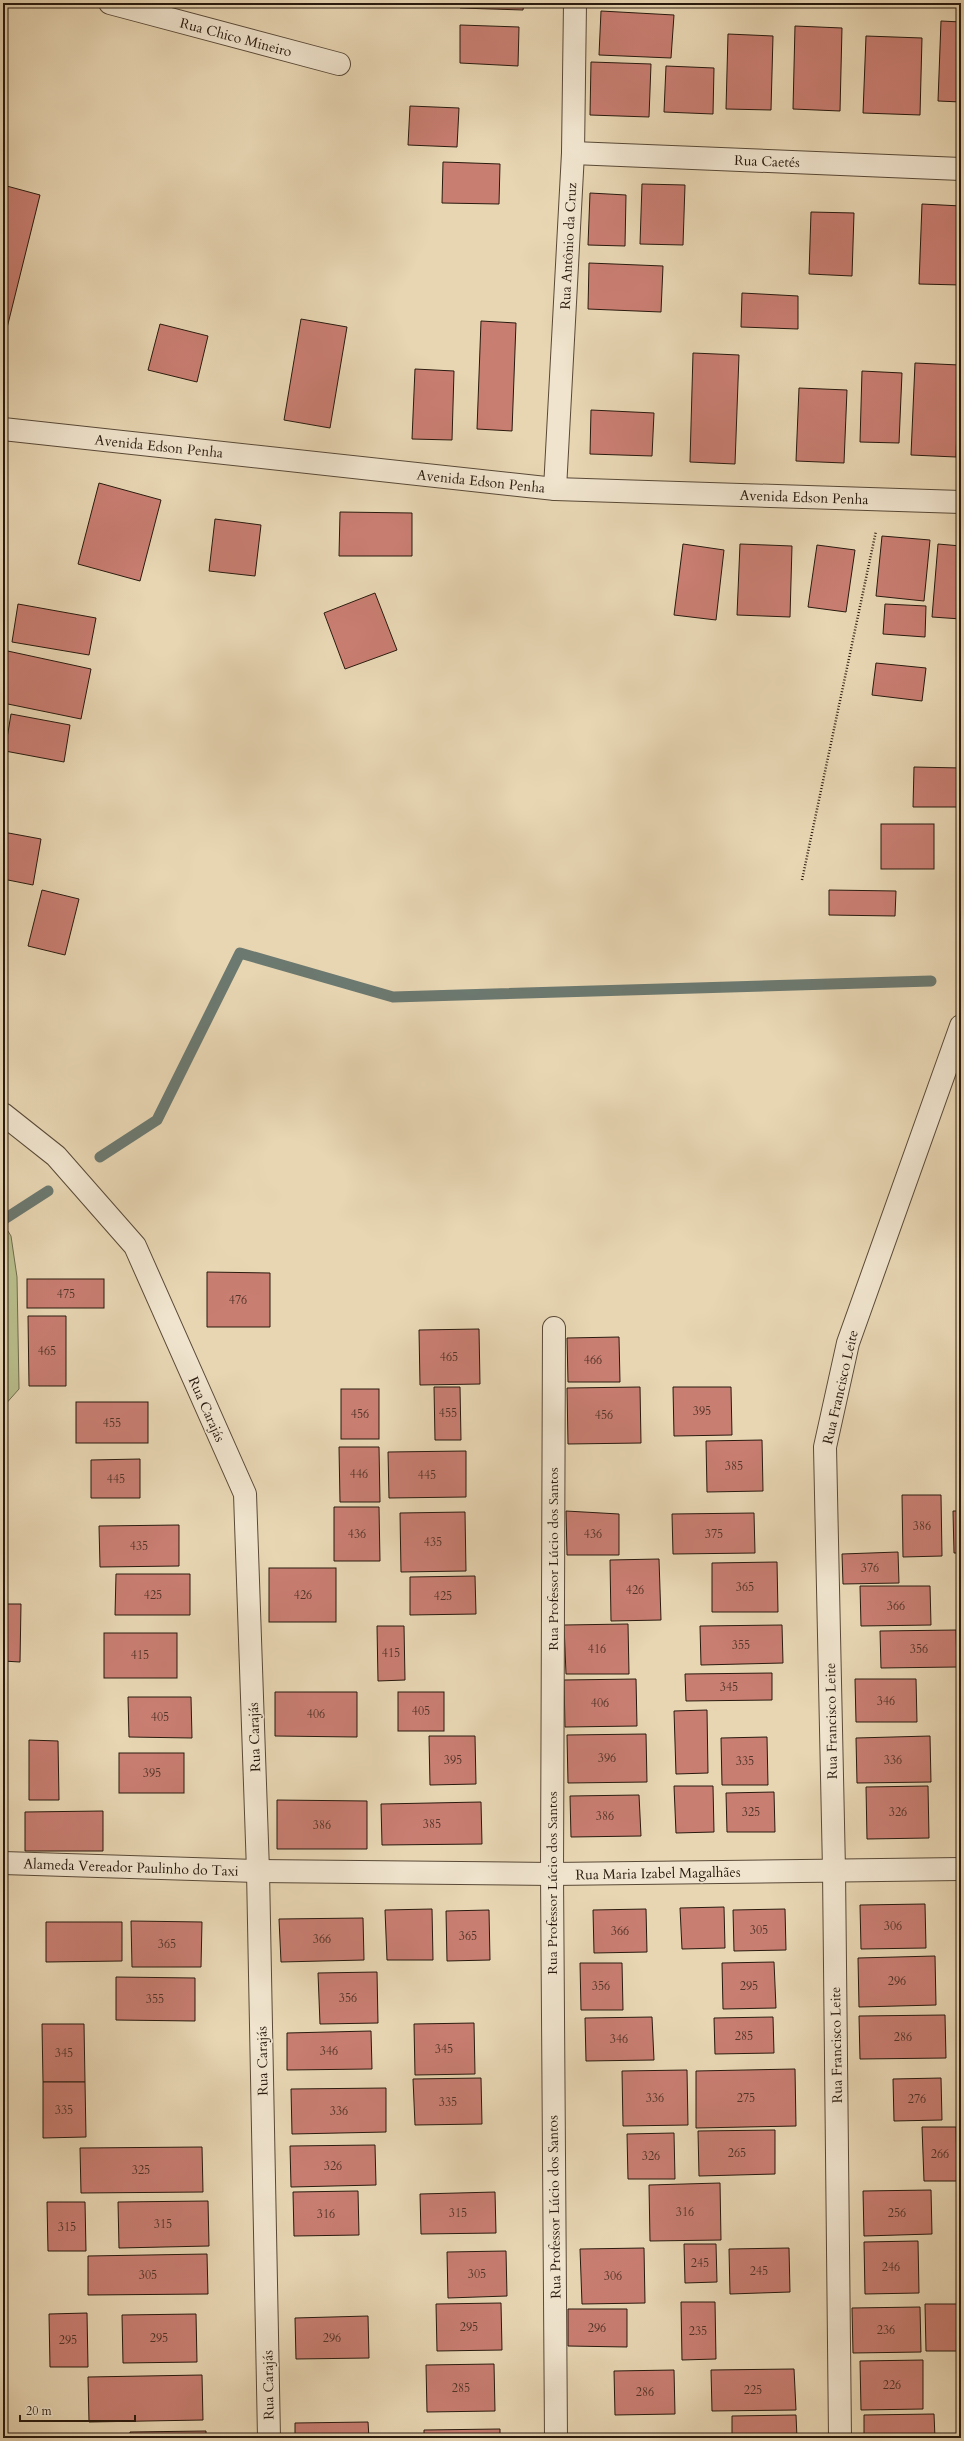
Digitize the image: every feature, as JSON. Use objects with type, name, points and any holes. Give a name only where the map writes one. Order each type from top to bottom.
[{"type":"street","name":"Rua Chico Mineiro","points":[[110,3],[339,64]]},
{"type":"street","name":"Rua Antônio da Cruz","points":[[555,489],[573,153],[575,3]]},
{"type":"street","name":"Rua Caetés","points":[[573,153],[961,169]]},
{"type":"street","name":"Avenida Edson Penha","points":[[3,429],[555,489],[961,502]]},
{"type":"street","name":"Rua Francisco Leite","points":[[840,2438],[834,1870],[825,1447],[848,1343],[961,1026]]},
{"type":"street","name":"Rua Carajás","points":[[3,1114],[56,1156],[135,1246],[245,1494],[258,1872],[268,2438]]},
{"type":"street","name":"Rua Professor Lúcio dos Santos","points":[[554,1328],[552,1874],[556,2438]]},
{"type":"street","name":"Alameda Vereador Paulinho do Taxi","points":[[3,1863],[258,1872]]},
{"type":"street","name":"Rua Maria Izabel Magalhães","points":[[258,1872],[552,1874],[961,1869]]},
{"type":"path","points":[[802,880],[882,499]]},
{"type":"green space","points":[[3,1223],[11,1236],[17,1277],[19,1389],[3,1407]]},
{"type":"building","points":[[460,3],[524,3],[523,10],[460,8]]},
{"type":"building","points":[[601,11],[674,15],[671,58],[599,55]]},
{"type":"building","points":[[941,21],[961,22],[961,102],[938,101]]},
{"type":"building","points":[[460,25],[519,27],[518,66],[460,63]]},
{"type":"building","points":[[795,26],[842,28],[840,111],[793,109]]},
{"type":"building","points":[[728,34],[773,36],[771,110],[726,109]]},
{"type":"building","points":[[866,36],[922,38],[920,115],[863,113]]},
{"type":"building","points":[[591,62],[651,64],[649,117],[590,115]]},
{"type":"building","points":[[666,66],[714,68],[713,114],[664,112]]},
{"type":"building","points":[[410,106],[459,108],[457,147],[408,145]]},
{"type":"building","points":[[443,162],[500,164],[499,204],[442,203]]},
{"type":"building","points":[[642,184],[685,185],[683,245],[640,244]]},
{"type":"building","points":[[3,185],[40,195],[3,344]]},
{"type":"building","points":[[590,193],[626,195],[625,246],[588,245]]},
{"type":"building","points":[[922,204],[961,206],[961,285],[919,284]]},
{"type":"building","points":[[811,212],[854,213],[852,276],[809,274]]},
{"type":"building","points":[[589,263],[663,266],[661,312],[588,309]]},
{"type":"building","points":[[742,293],[798,296],[798,329],[741,327]]},
{"type":"building","points":[[301,319],[347,327],[330,428],[284,420]]},
{"type":"building","points":[[481,321],[516,323],[512,431],[477,429]]},
{"type":"building","points":[[160,324],[208,336],[197,382],[148,370]]},
{"type":"building","points":[[693,353],[739,355],[735,464],[690,462]]},
{"type":"building","points":[[915,363],[959,365],[956,457],[911,455]]},
{"type":"building","points":[[415,369],[454,371],[452,440],[412,439]]},
{"type":"building","points":[[862,371],[902,373],[899,443],[860,442]]},
{"type":"building","points":[[799,388],[847,390],[844,463],[796,461]]},
{"type":"building","points":[[591,410],[654,413],[652,456],[590,454]]},
{"type":"building","points":[[99,483],[161,500],[140,581],[78,564]]},
{"type":"building","points":[[340,512],[412,513],[412,556],[339,556]]},
{"type":"building","points":[[215,519],[261,525],[255,576],[209,571]]},
{"type":"building","points":[[882,536],[930,540],[924,601],[876,596]]},
{"type":"building","points":[[683,544],[724,550],[716,620],[674,615]]},
{"type":"building","points":[[740,544],[792,546],[790,617],[737,615]]},
{"type":"building","points":[[938,544],[961,546],[961,619],[932,617]]},
{"type":"building","points":[[817,545],[855,550],[846,612],[808,607]]},
{"type":"building","points":[[375,593],[397,650],[345,669],[324,613]]},
{"type":"building","points":[[18,604],[96,618],[89,655],[12,642]]},
{"type":"building","points":[[885,604],[926,606],[925,637],[883,634]]},
{"type":"building","points":[[3,650],[91,669],[81,719],[3,703]]},
{"type":"building","points":[[876,663],[926,668],[922,701],[872,695]]},
{"type":"building","points":[[11,714],[70,725],[64,762],[5,751]]},
{"type":"building","points":[[914,767],[961,768],[961,807],[913,807]]},
{"type":"building","points":[[881,824],[934,824],[934,869],[881,869]]},
{"type":"building","points":[[3,832],[41,839],[33,885],[3,879]]},
{"type":"building","points":[[42,890],[79,899],[65,955],[28,946]]},
{"type":"building","points":[[829,890],[896,891],[895,916],[829,915]]},
{"type":"building","points":[[207,1272],[270,1273],[270,1327],[207,1327]]},
{"type":"building","points":[[27,1279],[104,1279],[104,1308],[27,1308]]},
{"type":"building","points":[[28,1316],[66,1316],[66,1386],[29,1386]]},
{"type":"building","points":[[479,1329],[480,1384],[420,1385],[419,1330]]},
{"type":"building","points":[[619,1337],[620,1382],[568,1382],[567,1338]]},
{"type":"building","points":[[434,1387],[460,1387],[461,1440],[435,1440]]},
{"type":"building","points":[[640,1387],[641,1443],[568,1444],[567,1388]]},
{"type":"building","points":[[673,1387],[731,1387],[732,1435],[674,1436]]},
{"type":"building","points":[[341,1389],[379,1389],[379,1439],[341,1439]]},
{"type":"building","points":[[76,1402],[148,1402],[148,1443],[76,1443]]},
{"type":"building","points":[[762,1440],[763,1491],[707,1492],[706,1441]]},
{"type":"building","points":[[339,1447],[379,1447],[380,1502],[340,1502]]},
{"type":"building","points":[[466,1451],[466,1497],[389,1498],[388,1452]]},
{"type":"building","points":[[140,1459],[140,1498],[91,1498],[91,1460]]},
{"type":"building","points":[[902,1495],[941,1495],[942,1556],[903,1557]]},
{"type":"building","points":[[334,1507],[379,1507],[380,1561],[334,1561]]},
{"type":"building","points":[[566,1511],[619,1514],[619,1555],[567,1555]]},
{"type":"building","points":[[953,1511],[961,1511],[961,1553],[954,1553]]},
{"type":"building","points":[[465,1512],[466,1571],[401,1572],[400,1513]]},
{"type":"building","points":[[754,1513],[755,1553],[673,1554],[672,1514]]},
{"type":"building","points":[[179,1525],[179,1566],[100,1567],[99,1526]]},
{"type":"building","points":[[898,1552],[899,1583],[843,1584],[842,1554]]},
{"type":"building","points":[[659,1559],[661,1620],[611,1621],[610,1560]]},
{"type":"building","points":[[777,1562],[778,1612],[712,1612],[712,1563]]},
{"type":"building","points":[[269,1568],[336,1568],[336,1622],[269,1622]]},
{"type":"building","points":[[116,1574],[190,1574],[190,1615],[115,1615]]},
{"type":"building","points":[[475,1576],[476,1614],[410,1615],[410,1577]]},
{"type":"building","points":[[860,1586],[930,1586],[931,1625],[861,1626]]},
{"type":"building","points":[[3,1604],[21,1604],[20,1662],[3,1661]]},
{"type":"building","points":[[628,1624],[629,1674],[566,1674],[564,1625]]},
{"type":"building","points":[[782,1625],[783,1663],[701,1665],[700,1626]]},
{"type":"building","points":[[377,1626],[404,1626],[405,1680],[378,1681]]},
{"type":"building","points":[[956,1630],[957,1667],[881,1668],[880,1631]]},
{"type":"building","points":[[104,1633],[177,1633],[177,1678],[104,1678]]},
{"type":"building","points":[[772,1673],[772,1700],[686,1701],[685,1674]]},
{"type":"building","points":[[636,1679],[637,1726],[565,1727],[564,1680]]},
{"type":"building","points":[[855,1679],[916,1679],[917,1722],[856,1722]]},
{"type":"building","points":[[275,1692],[357,1692],[357,1737],[275,1736]]},
{"type":"building","points":[[398,1692],[444,1692],[444,1731],[398,1731]]},
{"type":"building","points":[[128,1697],[191,1697],[192,1738],[129,1737]]},
{"type":"building","points":[[707,1710],[708,1773],[676,1774],[674,1711]]},
{"type":"building","points":[[958,1726],[961,1726],[961,1775],[959,1775]]},
{"type":"building","points":[[646,1734],[647,1782],[568,1783],[567,1735]]},
{"type":"building","points":[[429,1736],[475,1736],[476,1784],[430,1785]]},
{"type":"building","points":[[930,1736],[931,1782],[857,1783],[856,1738]]},
{"type":"building","points":[[767,1737],[768,1785],[722,1785],[721,1738]]},
{"type":"building","points":[[29,1740],[58,1741],[59,1800],[29,1800]]},
{"type":"building","points":[[119,1753],[184,1753],[184,1793],[119,1793]]},
{"type":"building","points":[[674,1786],[713,1786],[714,1832],[676,1833]]},
{"type":"building","points":[[928,1786],[929,1838],[867,1839],[866,1787]]},
{"type":"building","points":[[774,1792],[775,1832],[727,1832],[726,1793]]},
{"type":"building","points":[[639,1795],[641,1836],[571,1837],[570,1796]]},
{"type":"building","points":[[277,1800],[367,1801],[367,1849],[277,1849]]},
{"type":"building","points":[[481,1802],[482,1844],[382,1845],[381,1804]]},
{"type":"building","points":[[103,1811],[103,1851],[25,1851],[25,1812]]},
{"type":"building","points":[[925,1904],[926,1948],[861,1949],[860,1905]]},
{"type":"building","points":[[724,1907],[725,1948],[682,1949],[680,1908]]},
{"type":"building","points":[[432,1909],[433,1960],[387,1960],[385,1910]]},
{"type":"building","points":[[646,1909],[647,1952],[594,1953],[593,1910]]},
{"type":"building","points":[[785,1909],[786,1950],[734,1951],[733,1910]]},
{"type":"building","points":[[489,1910],[490,1960],[447,1961],[446,1911]]},
{"type":"building","points":[[363,1918],[364,1960],[281,1962],[279,1919]]},
{"type":"building","points":[[131,1921],[202,1922],[201,1967],[132,1967]]},
{"type":"building","points":[[46,1922],[122,1922],[122,1961],[46,1962]]},
{"type":"building","points":[[935,1956],[936,2005],[859,2007],[858,1958]]},
{"type":"building","points":[[774,1962],[776,2008],[723,2009],[722,1963]]},
{"type":"building","points":[[580,1963],[622,1963],[623,2010],[581,2010]]},
{"type":"building","points":[[377,1972],[378,2023],[320,2024],[318,1973]]},
{"type":"building","points":[[116,1977],[195,1978],[195,2021],[116,2020]]},
{"type":"building","points":[[945,2015],[946,2058],[860,2059],[859,2016]]},
{"type":"building","points":[[652,2017],[654,2060],[586,2061],[585,2018]]},
{"type":"building","points":[[773,2017],[774,2053],[715,2054],[714,2018]]},
{"type":"building","points":[[474,2023],[475,2074],[415,2075],[414,2024]]},
{"type":"building","points":[[42,2024],[84,2024],[85,2082],[43,2082]]},
{"type":"building","points":[[371,2031],[372,2069],[287,2070],[287,2033]]},
{"type":"building","points":[[795,2069],[796,2126],[696,2128],[696,2071]]},
{"type":"building","points":[[687,2070],[688,2125],[623,2126],[622,2071]]},
{"type":"building","points":[[481,2078],[482,2124],[415,2125],[413,2079]]},
{"type":"building","points":[[941,2078],[942,2120],[894,2121],[893,2079]]},
{"type":"building","points":[[43,2082],[85,2082],[86,2137],[43,2138]]},
{"type":"building","points":[[386,2088],[386,2132],[292,2134],[291,2089]]},
{"type":"building","points":[[922,2127],[956,2127],[957,2181],[924,2181]]},
{"type":"building","points":[[775,2130],[775,2174],[699,2176],[698,2131]]},
{"type":"building","points":[[674,2133],[675,2179],[628,2179],[627,2134]]},
{"type":"building","points":[[375,2145],[376,2185],[291,2187],[290,2146]]},
{"type":"building","points":[[202,2147],[203,2192],[81,2193],[80,2148]]},
{"type":"building","points":[[720,2183],[721,2240],[650,2241],[649,2185]]},
{"type":"building","points":[[931,2190],[932,2234],[864,2236],[863,2191]]},
{"type":"building","points":[[358,2191],[359,2235],[294,2236],[293,2192]]},
{"type":"building","points":[[495,2192],[496,2233],[421,2234],[420,2194]]},
{"type":"building","points":[[208,2201],[209,2246],[119,2248],[118,2202]]},
{"type":"building","points":[[47,2202],[85,2202],[86,2251],[48,2251]]},
{"type":"building","points":[[918,2241],[919,2293],[865,2294],[864,2242]]},
{"type":"building","points":[[684,2244],[716,2244],[717,2282],[685,2283]]},
{"type":"building","points":[[644,2248],[645,2303],[582,2304],[580,2249]]},
{"type":"building","points":[[789,2248],[790,2292],[730,2294],[729,2249]]},
{"type":"building","points":[[506,2251],[507,2296],[448,2298],[447,2252]]},
{"type":"building","points":[[207,2254],[208,2294],[88,2295],[88,2256]]},
{"type":"building","points":[[681,2302],[715,2302],[716,2359],[682,2360]]},
{"type":"building","points":[[501,2303],[502,2350],[437,2351],[436,2304]]},
{"type":"building","points":[[925,2304],[961,2304],[961,2351],[926,2351]]},
{"type":"building","points":[[920,2307],[921,2352],[853,2353],[852,2308]]},
{"type":"building","points":[[568,2309],[627,2309],[627,2347],[568,2346]]},
{"type":"building","points":[[87,2313],[88,2367],[50,2367],[49,2314]]},
{"type":"building","points":[[196,2314],[197,2362],[123,2363],[122,2315]]},
{"type":"building","points":[[368,2316],[369,2358],[296,2359],[295,2318]]},
{"type":"building","points":[[923,2360],[923,2409],[861,2410],[860,2361]]},
{"type":"building","points":[[494,2364],[495,2411],[427,2412],[426,2365]]},
{"type":"building","points":[[794,2369],[796,2410],[712,2411],[711,2370]]},
{"type":"building","points":[[674,2370],[675,2414],[615,2415],[614,2371]]},
{"type":"building","points":[[202,2375],[203,2420],[89,2422],[88,2377]]},
{"type":"building","points":[[934,2414],[935,2438],[864,2438],[864,2415]]},
{"type":"building","points":[[796,2415],[797,2438],[732,2438],[732,2416]]},
{"type":"building","points":[[368,2422],[369,2438],[295,2438],[295,2423]]},
{"type":"building","points":[[500,2429],[500,2438],[424,2438],[424,2430]]},
{"type":"building","points":[[206,2431],[206,2438],[130,2438],[130,2432]]},
{"type":"building","points":[[580,2434],[636,2434],[636,2438],[580,2438]]},
{"type":"waterway","points":[[100,1157],[157,1120],[240,953],[393,997],[931,981]]},
{"type":"waterway","points":[[3,1220],[48,1191]]}]
